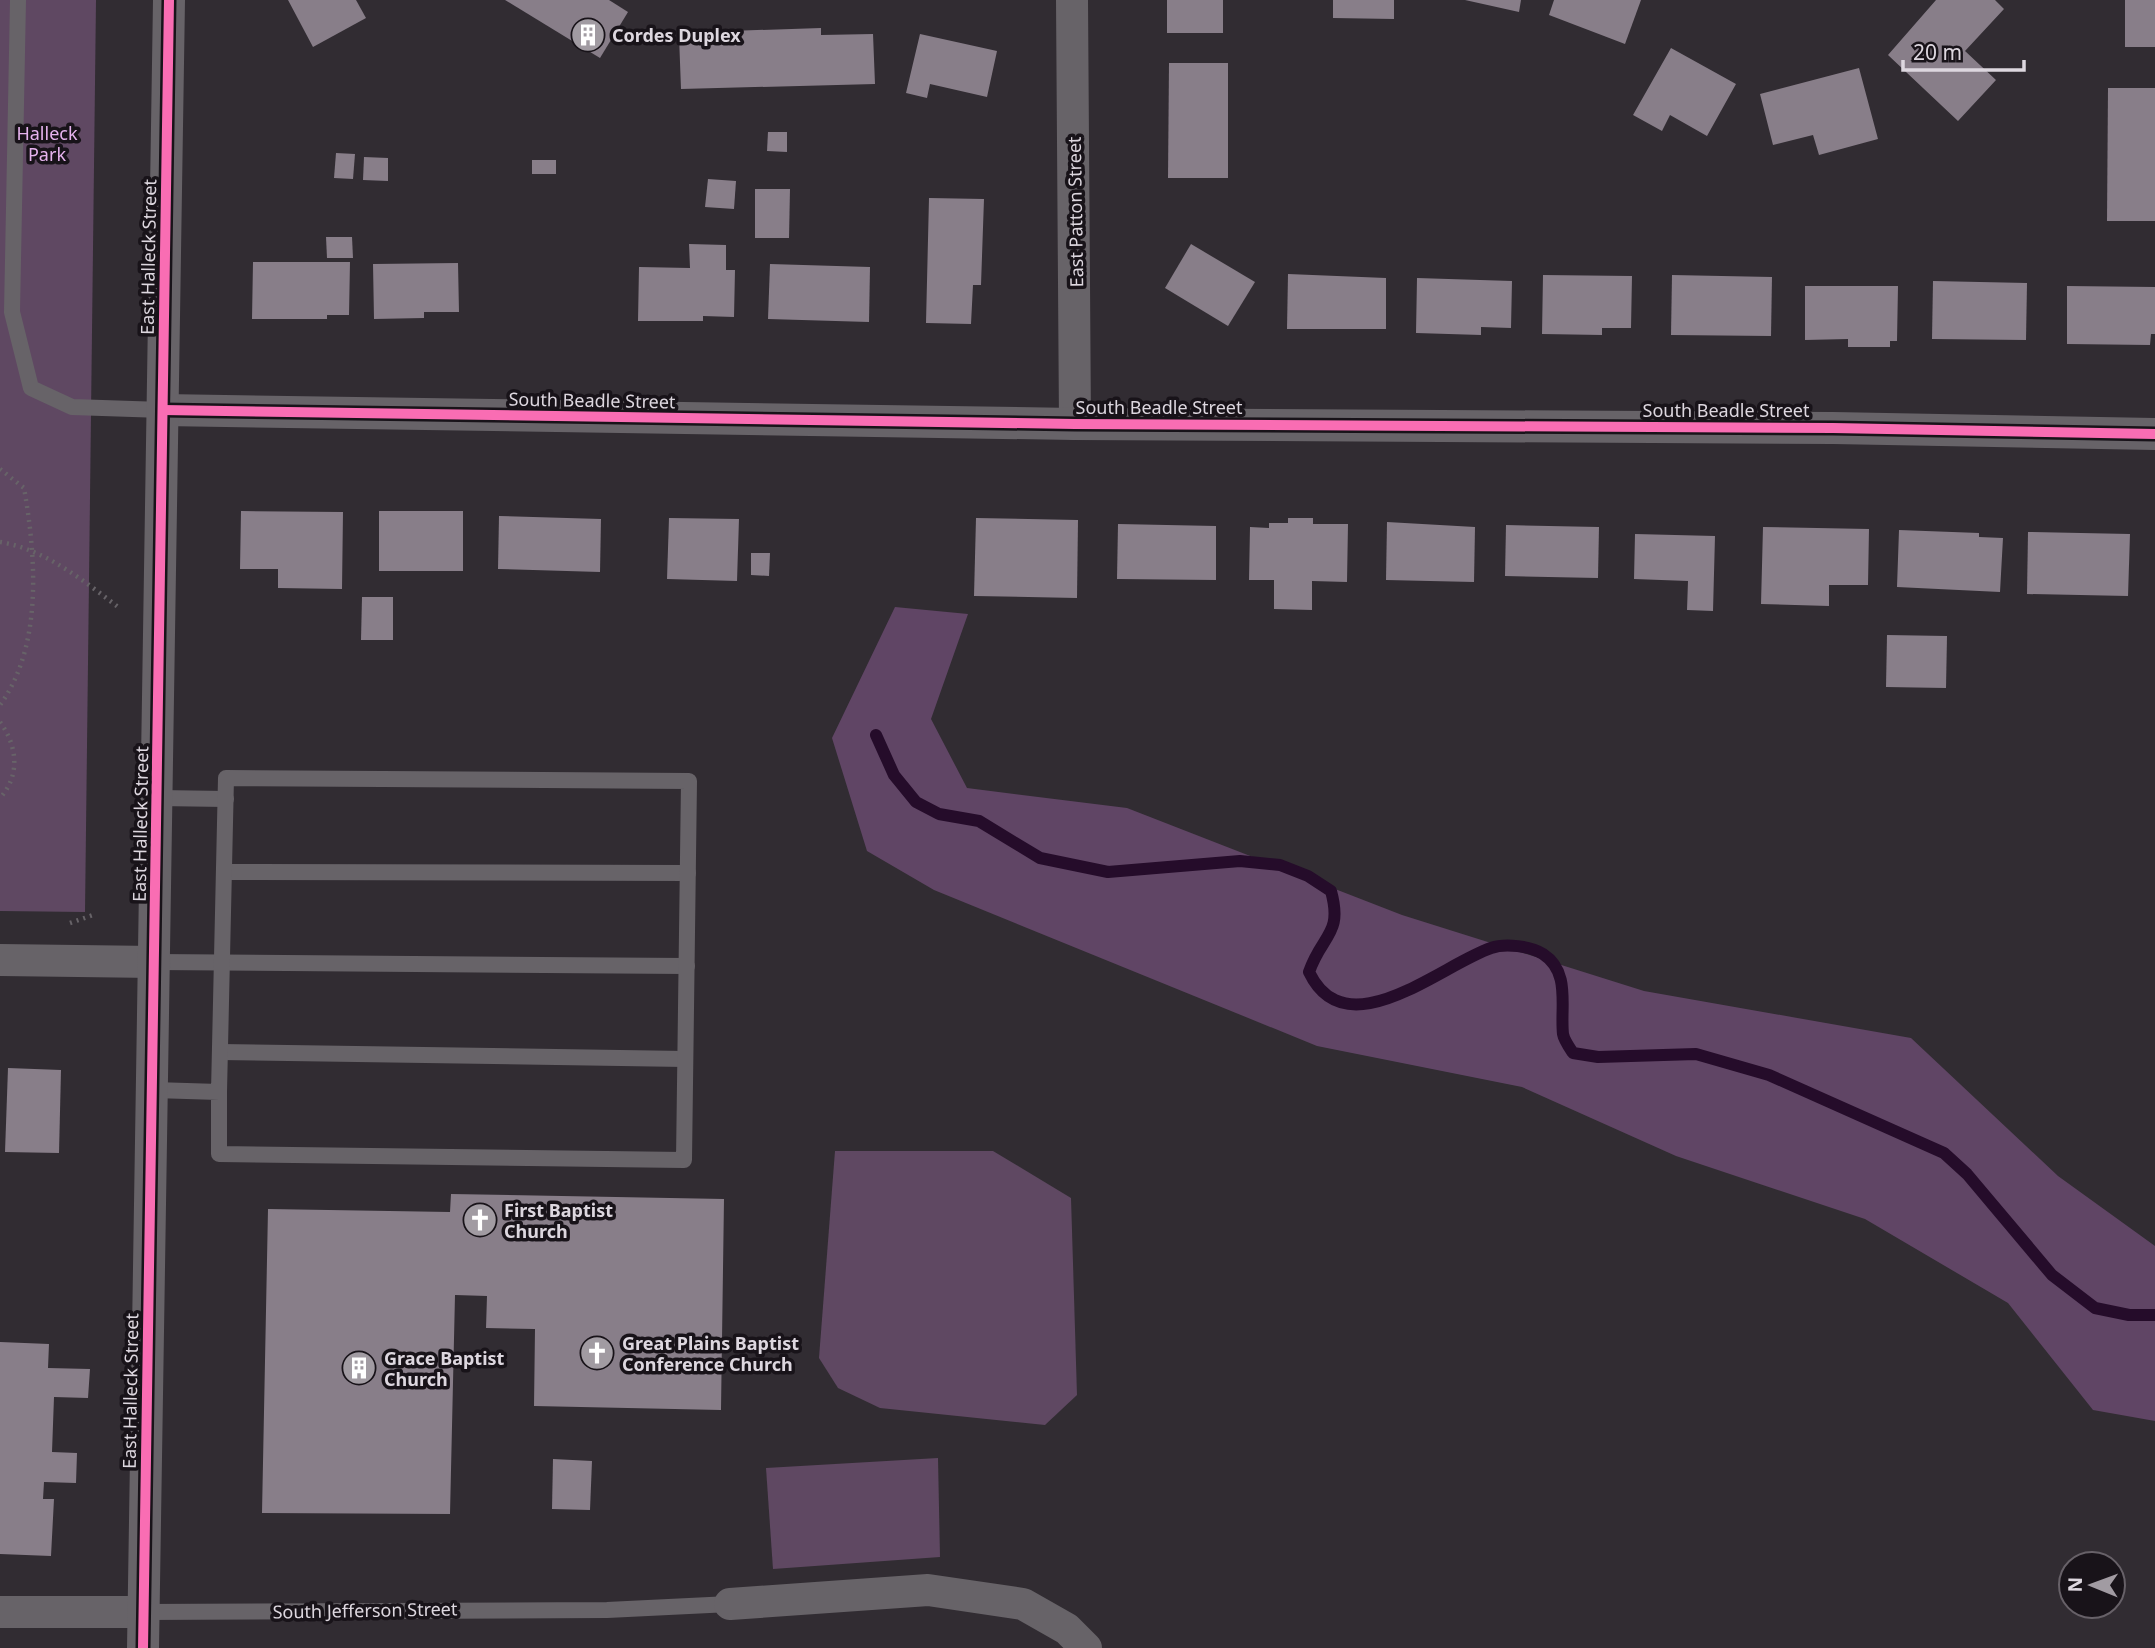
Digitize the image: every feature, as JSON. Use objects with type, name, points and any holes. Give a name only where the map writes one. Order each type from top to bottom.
[{"type":"street","name":"East Halleck Street","points":[[143,1648],[154,1090],[169,0]]},
{"type":"street","name":"East Patton Street","points":[[1072,0],[1075,424]]},
{"type":"street","name":"South Beadle Street","points":[[163,410],[1075,424],[1833,428],[2155,434]]},
{"type":"street","points":[[0,960],[155,962]]},
{"type":"street","points":[[730,1604],[928,1590],[1023,1604],[1067,1629],[1086,1648]]},
{"type":"street","name":"South Jefferson Street","points":[[0,1612],[143,1612]]},
{"type":"lane","points":[[18,0],[12,312],[31,388],[72,407],[163,410]]},
{"type":"lane","points":[[226,778],[689,781],[684,1160],[219,1154],[220,964],[226,799],[226,778]]},
{"type":"lane","points":[[158,799],[226,799]]},
{"type":"lane","points":[[224,872],[688,873]]},
{"type":"lane","points":[[155,962],[687,965]]},
{"type":"lane","points":[[220,1052],[685,1059]]},
{"type":"lane","points":[[154,1090],[219,1092]]},
{"type":"lane","name":"South Jefferson Street","points":[[143,1612],[607,1610],[730,1604]]},
{"type":"path","points":[[0,469],[24,488],[33,552],[34,616],[10,691],[0,705]]},
{"type":"path","points":[[0,542],[20,545],[81,578],[118,607]]},
{"type":"path","points":[[0,722],[11,738],[15,756],[13,774],[0,798]]},
{"type":"green space","name":"Halleck Park","points":[[0,0],[96,0],[85,912],[0,911]]},
{"type":"green space","points":[[835,1151],[993,1151],[1071,1198],[1077,1395],[1045,1425],[880,1408],[838,1388],[819,1358]]},
{"type":"green space","points":[[938,1458],[940,1557],[773,1569],[766,1468]]},
{"type":"shaded area","points":[[895,607],[968,614],[931,719],[967,788],[1127,808],[1402,915],[1644,991],[1911,1038],[2058,1176],[2155,1246],[2155,1421],[2093,1410],[2008,1303],[1865,1219],[1676,1156],[1522,1087],[1317,1046],[934,890],[867,851],[832,738]]},
{"type":"building","points":[[288,0],[356,0],[366,18],[313,47]]},
{"type":"building","name":"Cordes Duplex","points":[[505,0],[609,0],[628,12],[600,58]]},
{"type":"building","points":[[1167,0],[1223,0],[1223,33],[1167,33]]},
{"type":"building","points":[[1333,0],[1394,0],[1394,19],[1333,18]]},
{"type":"building","points":[[1465,0],[1521,0],[1519,12]]},
{"type":"building","points":[[1554,0],[1641,0],[1625,44],[1549,15]]},
{"type":"building","points":[[1936,0],[1995,0],[2004,9],[1965,51],[1996,80],[1958,121],[1888,55]]},
{"type":"building","points":[[2125,0],[2155,0],[2155,47],[2125,47]]},
{"type":"building","points":[[821,28],[821,35],[873,34],[875,84],[681,89],[679,36],[729,35],[729,31]]},
{"type":"building","points":[[920,34],[997,51],[987,97],[930,84],[927,98],[906,93]]},
{"type":"building","points":[[1671,48],[1736,84],[1707,136],[1670,115],[1662,131],[1633,115]]},
{"type":"building","points":[[1169,63],[1228,63],[1228,178],[1168,178]]},
{"type":"building","points":[[1859,68],[1878,139],[1819,155],[1813,135],[1773,145],[1760,94]]},
{"type":"building","points":[[2108,88],[2155,88],[2155,221],[2107,221]]},
{"type":"building","points":[[768,132],[787,132],[787,152],[767,151]]},
{"type":"building","points":[[336,153],[355,154],[353,179],[334,178]]},
{"type":"building","points":[[364,157],[388,158],[388,181],[363,180]]},
{"type":"building","points":[[532,160],[556,160],[556,174],[532,174]]},
{"type":"building","points":[[708,179],[736,181],[734,209],[705,207]]},
{"type":"building","points":[[755,189],[790,189],[789,238],[755,238]]},
{"type":"building","points":[[929,198],[984,199],[981,285],[973,285],[971,324],[926,323]]},
{"type":"building","points":[[326,237],[352,237],[353,258],[327,258]]},
{"type":"building","points":[[689,244],[726,245],[726,270],[735,270],[734,317],[703,316],[703,321],[638,321],[639,267],[690,268]]},
{"type":"building","points":[[1191,244],[1255,282],[1228,326],[1165,288]]},
{"type":"building","points":[[253,262],[350,262],[349,315],[327,315],[327,319],[252,319]]},
{"type":"building","points":[[458,263],[459,312],[424,312],[424,318],[374,319],[373,264]]},
{"type":"building","points":[[770,264],[870,267],[869,322],[768,319]]},
{"type":"building","points":[[1288,274],[1386,278],[1386,329],[1287,329]]},
{"type":"building","points":[[1543,275],[1632,276],[1631,328],[1602,328],[1602,335],[1542,334]]},
{"type":"building","points":[[1672,275],[1772,277],[1771,336],[1671,335]]},
{"type":"building","points":[[1417,278],[1512,281],[1511,328],[1481,327],[1481,335],[1416,333]]},
{"type":"building","points":[[1933,281],[2027,283],[2026,340],[1932,339]]},
{"type":"building","points":[[1805,286],[1898,286],[1897,341],[1890,341],[1890,347],[1848,347],[1848,339],[1805,340]]},
{"type":"building","points":[[2067,286],[2155,287],[2155,334],[2151,334],[2150,345],[2067,344]]},
{"type":"building","points":[[241,511],[343,512],[342,589],[278,588],[278,569],[240,569]]},
{"type":"building","points":[[379,511],[463,511],[463,571],[379,571]]},
{"type":"building","points":[[499,516],[601,519],[600,572],[498,569]]},
{"type":"building","points":[[669,518],[739,519],[737,581],[667,579]]},
{"type":"building","points":[[976,518],[1078,520],[1077,598],[974,596]]},
{"type":"building","points":[[1288,518],[1313,518],[1313,524],[1348,524],[1347,582],[1312,581],[1312,610],[1274,609],[1274,580],[1249,580],[1250,527],[1269,528],[1269,523],[1288,523]]},
{"type":"building","points":[[1387,522],[1475,527],[1474,582],[1386,580]]},
{"type":"building","points":[[1118,524],[1216,526],[1216,580],[1117,579]]},
{"type":"building","points":[[1506,525],[1599,527],[1598,578],[1505,576]]},
{"type":"building","points":[[1763,527],[1869,529],[1868,585],[1829,585],[1829,606],[1761,604]]},
{"type":"building","points":[[1899,530],[1979,533],[1979,537],[2003,538],[2000,592],[1897,587]]},
{"type":"building","points":[[2028,532],[2130,534],[2128,596],[2027,594]]},
{"type":"building","points":[[1635,534],[1715,536],[1713,611],[1687,610],[1688,581],[1634,579]]},
{"type":"building","points":[[751,553],[770,553],[769,576],[751,575]]},
{"type":"building","points":[[362,597],[393,597],[393,640],[361,640]]},
{"type":"building","points":[[1887,635],[1947,636],[1946,688],[1886,687]]},
{"type":"building","points":[[8,1068],[61,1070],[59,1153],[5,1152]]},
{"type":"building","name":"Grace Baptist Church","points":[[451,1194],[724,1199],[721,1410],[534,1406],[535,1329],[486,1328],[487,1296],[455,1295],[450,1514],[262,1513],[268,1209],[450,1212]]},
{"type":"building","points":[[0,1342],[49,1344],[48,1368],[90,1369],[88,1398],[54,1397],[52,1452],[77,1453],[76,1483],[44,1482],[43,1499],[54,1499],[51,1556],[0,1554]]},
{"type":"building","points":[[553,1459],[592,1461],[590,1510],[552,1509]]},
{"type":"waterway","points":[[876,735],[894,775],[916,802],[939,814],[979,821],[1040,858],[1108,872],[1240,861],[1280,865],[1308,876],[1331,891],[1334,906],[1333,926],[1309,972],[1325,994],[1346,1004],[1370,1003],[1395,996],[1497,946],[1525,947],[1538,951],[1552,961],[1558,970],[1562,991],[1563,1034],[1573,1053],[1598,1057],[1696,1054],[1769,1075],[1944,1153],[1967,1174],[2052,1275],[2095,1308],[2129,1315],[2155,1315]]},
{"type":"cycle path","points":[[143,1648],[169,0]]},
{"type":"cycle path","points":[[163,410],[1075,424],[1833,428],[2155,434]]},
{"type":"place","name":"Cordes Duplex","points":[[588,35]]},
{"type":"place","name":"First Baptist Church","points":[[480,1220]]},
{"type":"place","name":"Great Plains Baptist Conference Church","points":[[597,1353]]},
{"type":"place","name":"Grace Baptist Church","points":[[359,1368]]}]
